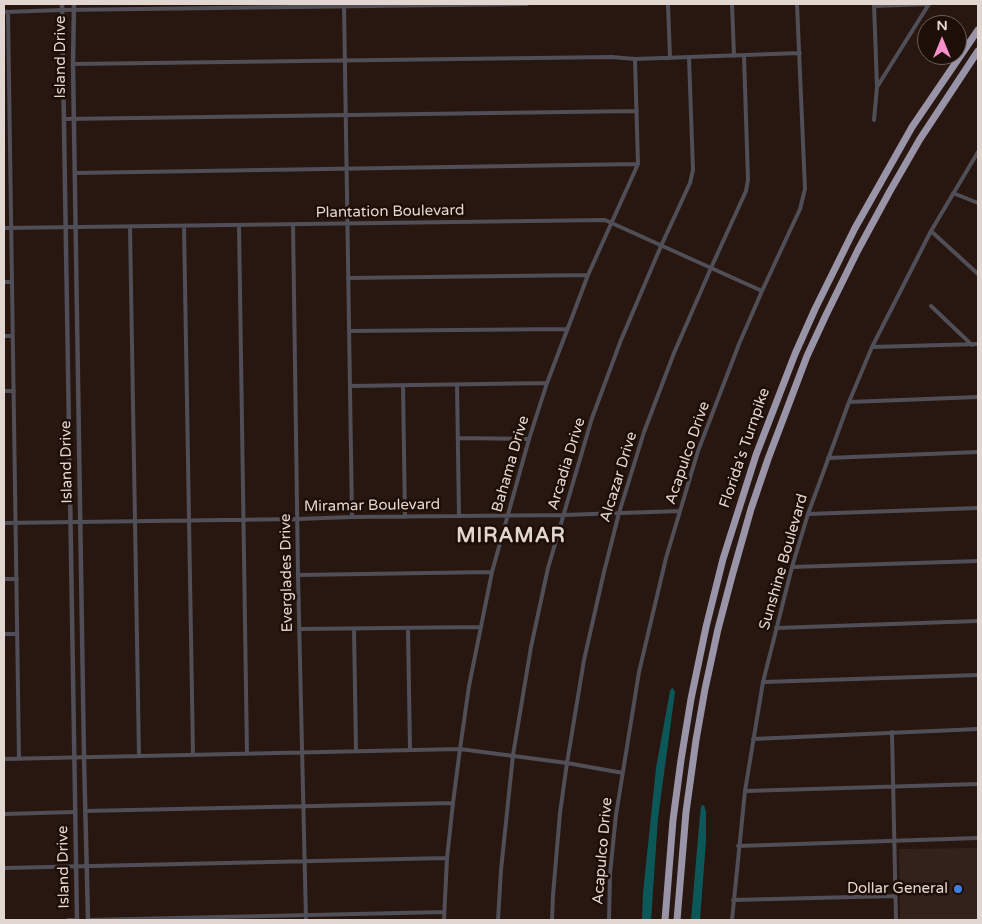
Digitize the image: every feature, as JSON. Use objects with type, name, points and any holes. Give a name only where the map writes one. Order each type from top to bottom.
[{"type":"highway","name":"Florida's Turnpike","points":[[665,920],[673,820],[691,699],[723,559],[756,455],[795,354],[855,228],[912,127],[978,30]]},
{"type":"highway","name":"Florida's Turnpike","points":[[677,920],[686,812],[705,688],[718,629],[751,509],[807,356],[826,314],[858,250],[920,139],[978,51]]},
{"type":"street","name":"Island Drive","points":[[62,4],[77,920]]},
{"type":"street","name":"Island Drive","points":[[74,4],[73,64],[88,920]]},
{"type":"street","points":[[19,759],[6,12],[344,5],[527,4]]},
{"type":"street","points":[[668,4],[670,58]]},
{"type":"street","points":[[732,4],[734,56]]},
{"type":"street","name":"Acapulco Drive","points":[[609,920],[610,874],[616,815],[640,672],[666,558],[702,442],[739,344],[800,209],[804,189],[797,4]]},
{"type":"street","points":[[874,120],[877,87],[874,5],[929,4]]},
{"type":"street","points":[[877,87],[929,4]]},
{"type":"street","points":[[344,5],[352,517]]},
{"type":"street","points":[[73,64],[612,57],[636,59],[800,53]]},
{"type":"street","name":"Alcazar Drive","points":[[552,920],[560,813],[567,763],[584,660],[619,513],[644,432],[674,353],[746,192],[748,180],[744,56]]},
{"type":"street","name":"Arcadia Drive","points":[[498,920],[501,870],[513,755],[531,647],[548,568],[592,418],[621,340],[694,170],[689,58]]},
{"type":"street","name":"Bahama Drive","points":[[444,920],[447,858],[460,749],[469,686],[492,572],[529,438],[547,384],[588,275],[638,164],[636,59]]},
{"type":"street","points":[[64,119],[637,111]]},
{"type":"street","points":[[4,120],[9,120]]},
{"type":"street","name":"Sunshine Boulevard","points":[[732,920],[744,791],[763,682],[792,567],[808,514],[849,402],[872,346],[930,231],[978,152]]},
{"type":"street","points":[[75,173],[638,164]]},
{"type":"street","points":[[4,174],[10,174]]},
{"type":"street","points":[[953,193],[978,203]]},
{"type":"street","name":"Plantation Boulevard","points":[[4,228],[605,220],[762,291]]},
{"type":"street","name":"Everglades Drive","points":[[293,224],[298,575],[306,920]]},
{"type":"street","points":[[240,225],[247,754]]},
{"type":"street","points":[[184,226],[193,754]]},
{"type":"street","points":[[130,227],[139,756]]},
{"type":"street","points":[[930,231],[978,274]]},
{"type":"street","points":[[348,278],[588,275]]},
{"type":"street","points":[[4,282],[12,282]]},
{"type":"street","points":[[931,306],[972,345]]},
{"type":"street","points":[[349,331],[568,329]]},
{"type":"street","points":[[4,336],[13,336]]},
{"type":"street","points":[[872,346],[978,344]]},
{"type":"street","points":[[350,386],[547,384]]},
{"type":"street","points":[[403,385],[405,517]]},
{"type":"street","points":[[457,385],[459,516]]},
{"type":"street","points":[[4,391],[14,391]]},
{"type":"street","points":[[849,402],[978,397]]},
{"type":"street","points":[[458,438],[529,438]]},
{"type":"street","points":[[828,458],[978,452]]},
{"type":"street","points":[[808,514],[978,508]]},
{"type":"street","name":"Miramar Boulevard","points":[[4,523],[507,516],[680,511]]},
{"type":"street","points":[[792,567],[978,561]]},
{"type":"street","points":[[298,575],[492,572]]},
{"type":"street","points":[[4,579],[16,579]]},
{"type":"street","points":[[776,628],[978,621]]},
{"type":"street","points":[[300,629],[480,627]]},
{"type":"street","points":[[408,628],[410,750]]},
{"type":"street","points":[[354,629],[356,751]]},
{"type":"street","points":[[4,634],[17,634]]},
{"type":"street","points":[[763,682],[978,675]]},
{"type":"street","points":[[753,738],[978,729]]},
{"type":"street","points":[[892,732],[896,920]]},
{"type":"street","points":[[4,759],[460,749],[513,755],[623,773]]},
{"type":"street","points":[[744,791],[978,784]]},
{"type":"street","points":[[85,811],[453,803]]},
{"type":"street","points":[[4,814],[75,812]]},
{"type":"street","points":[[738,846],[978,838]]},
{"type":"street","points":[[4,868],[447,858]]},
{"type":"street","points":[[733,900],[895,896]]},
{"type":"street","points":[[88,920],[444,912]]},
{"type":"street","points":[[68,920],[77,920]]},
{"type":"shaded area","points":[[978,848],[978,920],[900,920],[899,849]]},
{"type":"water","points":[[673,688],[675,692],[658,818],[651,920],[642,920],[656,768],[670,691]]},
{"type":"water","points":[[704,805],[706,812],[706,841],[700,920],[691,920],[701,806]]},
{"type":"place","name":"Dollar General","points":[[958,889]]},
{"type":"district","name":"MIRAMAR","points":[[511,537]]}]
